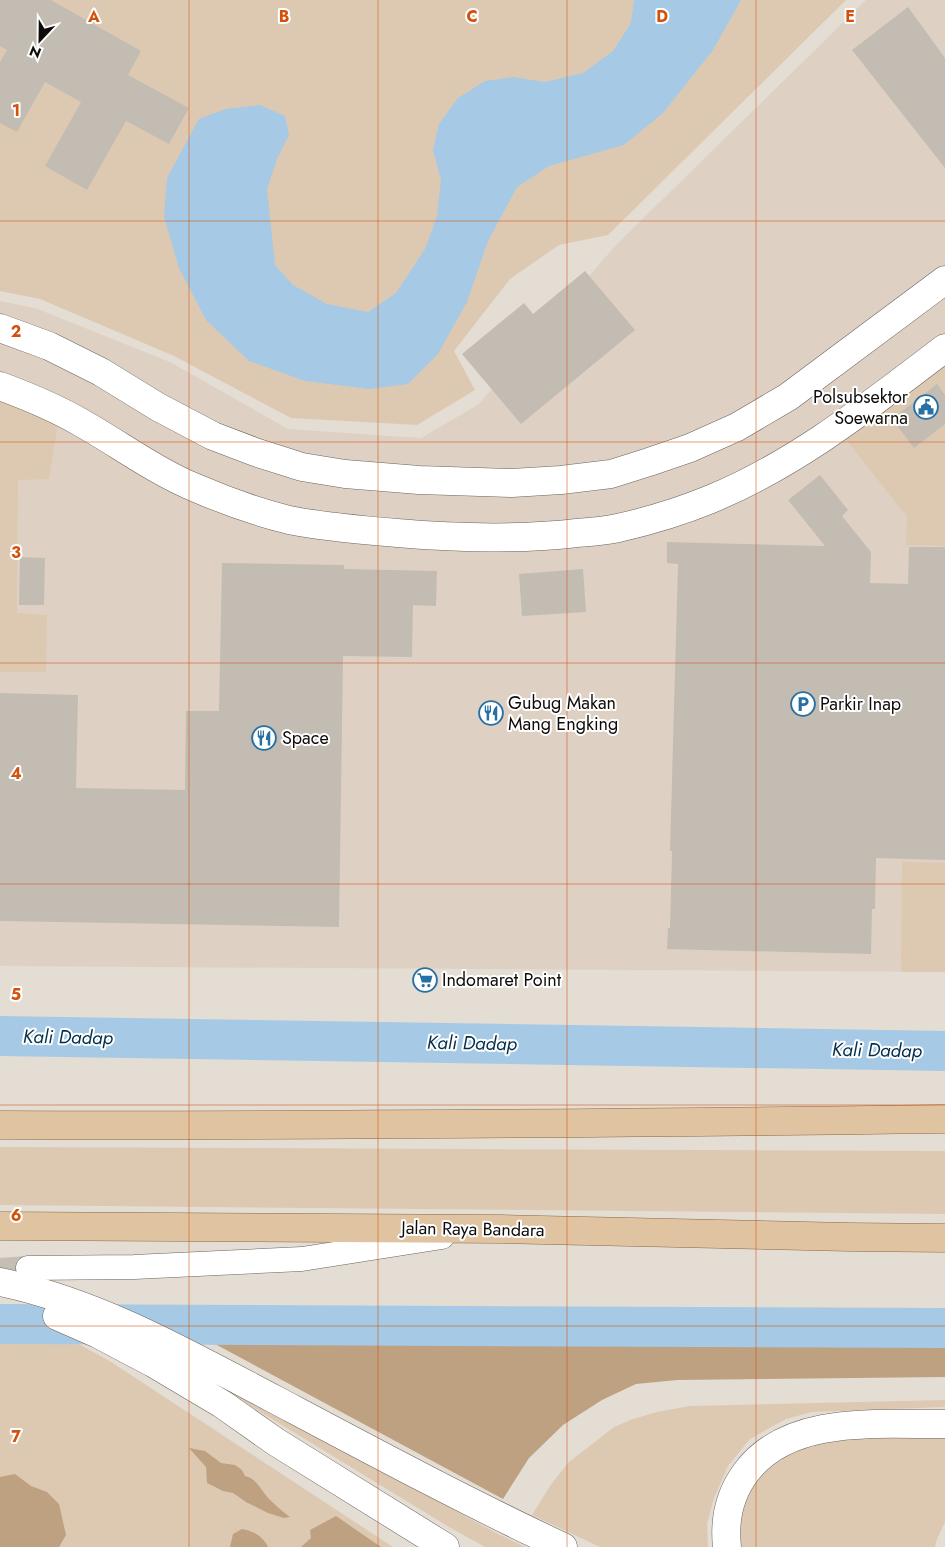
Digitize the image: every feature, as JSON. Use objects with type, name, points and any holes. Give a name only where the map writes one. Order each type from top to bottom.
[{"type":"main road","points":[[0,1124],[233,1126],[484,1125],[945,1119]]},
{"type":"main road","name":"Jalan Raya Bandara","points":[[0,1226],[501,1229],[945,1238]]},
{"type":"street","points":[[0,328],[49,346],[102,372],[158,407],[213,436],[255,452],[302,466],[345,474],[512,483],[610,474],[690,448],[729,430],[788,397],[945,280]]},
{"type":"street","points":[[0,386],[30,396],[80,421],[136,457],[193,487],[238,505],[289,520],[344,529],[512,538],[616,529],[711,499],[757,478],[822,439],[945,348]]},
{"type":"street","points":[[28,1268],[134,1267],[302,1259],[501,1229]]},
{"type":"street","points":[[0,1282],[60,1298],[116,1320],[166,1343],[444,1489],[563,1547]]},
{"type":"street","points":[[0,1294],[29,1304],[98,1334],[153,1363],[222,1404],[284,1447],[445,1547]]},
{"type":"street","points":[[727,1547],[725,1531],[733,1494],[741,1478],[766,1451],[786,1440],[810,1431],[837,1427],[945,1424]]},
{"type":"shaded area","points":[[0,0],[846,0],[608,235],[559,245],[510,279],[454,351],[475,390],[417,425],[291,418],[174,356],[40,299],[0,291]]},
{"type":"shaded area","points":[[866,0],[945,0],[945,972],[0,966],[0,301],[35,308],[170,362],[288,429],[421,438],[479,404],[615,246]]},
{"type":"shaded area","points":[[945,363],[945,546],[906,545],[907,517],[844,437]]},
{"type":"shaded area","points":[[0,396],[58,423],[49,479],[18,480],[17,613],[47,615],[46,672],[0,672]]},
{"type":"shaded area","points":[[902,862],[945,863],[945,972],[902,972]]},
{"type":"shaded area","points":[[0,1147],[945,1151],[945,1214],[0,1205]]},
{"type":"shaded area","points":[[189,1330],[945,1333],[945,1377],[677,1380],[636,1384],[602,1400],[563,1425],[529,1458],[503,1499]]},
{"type":"shaded area","points":[[0,1340],[71,1340],[108,1360],[393,1547],[0,1547]]},
{"type":"shaded area","points":[[228,1386],[525,1547],[485,1547],[226,1391]]},
{"type":"shaded area","points":[[945,1400],[945,1407],[812,1412],[786,1419],[750,1439],[728,1466],[714,1498],[707,1524],[708,1547],[600,1547],[532,1515],[552,1483],[569,1462],[614,1427],[657,1412],[690,1406]]},
{"type":"shaded area","points":[[945,1433],[945,1522],[935,1547],[739,1547],[739,1524],[745,1500],[758,1478],[778,1458],[804,1445],[838,1437]]},
{"type":"shaded area","points":[[189,1448],[205,1451],[221,1463],[235,1465],[290,1517],[284,1518],[268,1513],[233,1493],[223,1491],[207,1483],[206,1467]]},
{"type":"shaded area","points":[[15,1474],[31,1486],[47,1492],[59,1504],[66,1535],[59,1547],[0,1547],[0,1477]]},
{"type":"shaded area","points":[[336,1516],[381,1547],[301,1547],[311,1538],[310,1530]]},
{"type":"shaded area","points":[[242,1529],[257,1535],[268,1547],[230,1547],[233,1534]]},
{"type":"water","points":[[634,0],[741,0],[713,50],[663,113],[624,145],[549,166],[517,187],[488,241],[467,302],[438,354],[408,384],[369,389],[305,381],[249,361],[206,320],[179,268],[164,217],[167,178],[199,119],[225,109],[260,105],[285,116],[289,135],[277,159],[267,189],[275,265],[293,285],[327,304],[368,312],[396,293],[425,249],[437,216],[441,180],[433,150],[439,124],[458,98],[485,81],[513,77],[545,82],[583,73],[613,51],[631,23]]},
{"type":"building","points":[[0,0],[51,0],[141,51],[128,75],[189,108],[169,144],[126,121],[87,190],[45,166],[81,102],[45,82],[17,132],[0,123],[0,62],[7,50],[0,46]]},
{"type":"building","points":[[908,7],[945,58],[945,168],[852,50]]},
{"type":"building","points":[[585,271],[635,330],[521,424],[462,354],[524,303],[533,314]]},
{"type":"building","name":"Polsubsektor Soewarna","points":[[937,384],[945,395],[945,424],[914,448],[892,419]]},
{"type":"building","name":"Parkir Inap","points":[[820,475],[848,510],[842,516],[871,552],[870,583],[908,584],[909,547],[945,547],[945,860],[876,858],[875,909],[872,909],[871,954],[667,949],[668,928],[670,928],[672,851],[670,851],[678,564],[667,563],[667,542],[825,546],[788,500]]},
{"type":"building","points":[[20,557],[45,558],[44,605],[19,605]]},
{"type":"building","name":"Space","points":[[222,563],[344,565],[344,569],[437,571],[436,606],[413,605],[412,657],[343,656],[339,927],[0,921],[0,693],[78,695],[76,788],[185,790],[186,711],[219,711]]},
{"type":"building","points":[[583,569],[586,612],[522,616],[519,574]]},
{"type":"waterway","name":"Kali Dadap","points":[[0,1036],[945,1051]]},
{"type":"waterway","name":"Kali Dadap","points":[[0,1324],[945,1328]]},
{"type":"tunnel","points":[[0,1270],[28,1268]]},
{"type":"place","name":"Polsubsektor Soewarna","points":[[926,407]]},
{"type":"place","name":"Parkir Inap","points":[[803,704]]},
{"type":"place","name":"Gubug Makan Mang Engking","points":[[491,713]]},
{"type":"place","name":"Space","points":[[264,738]]},
{"type":"place","name":"Indomaret Point","points":[[425,980]]}]
